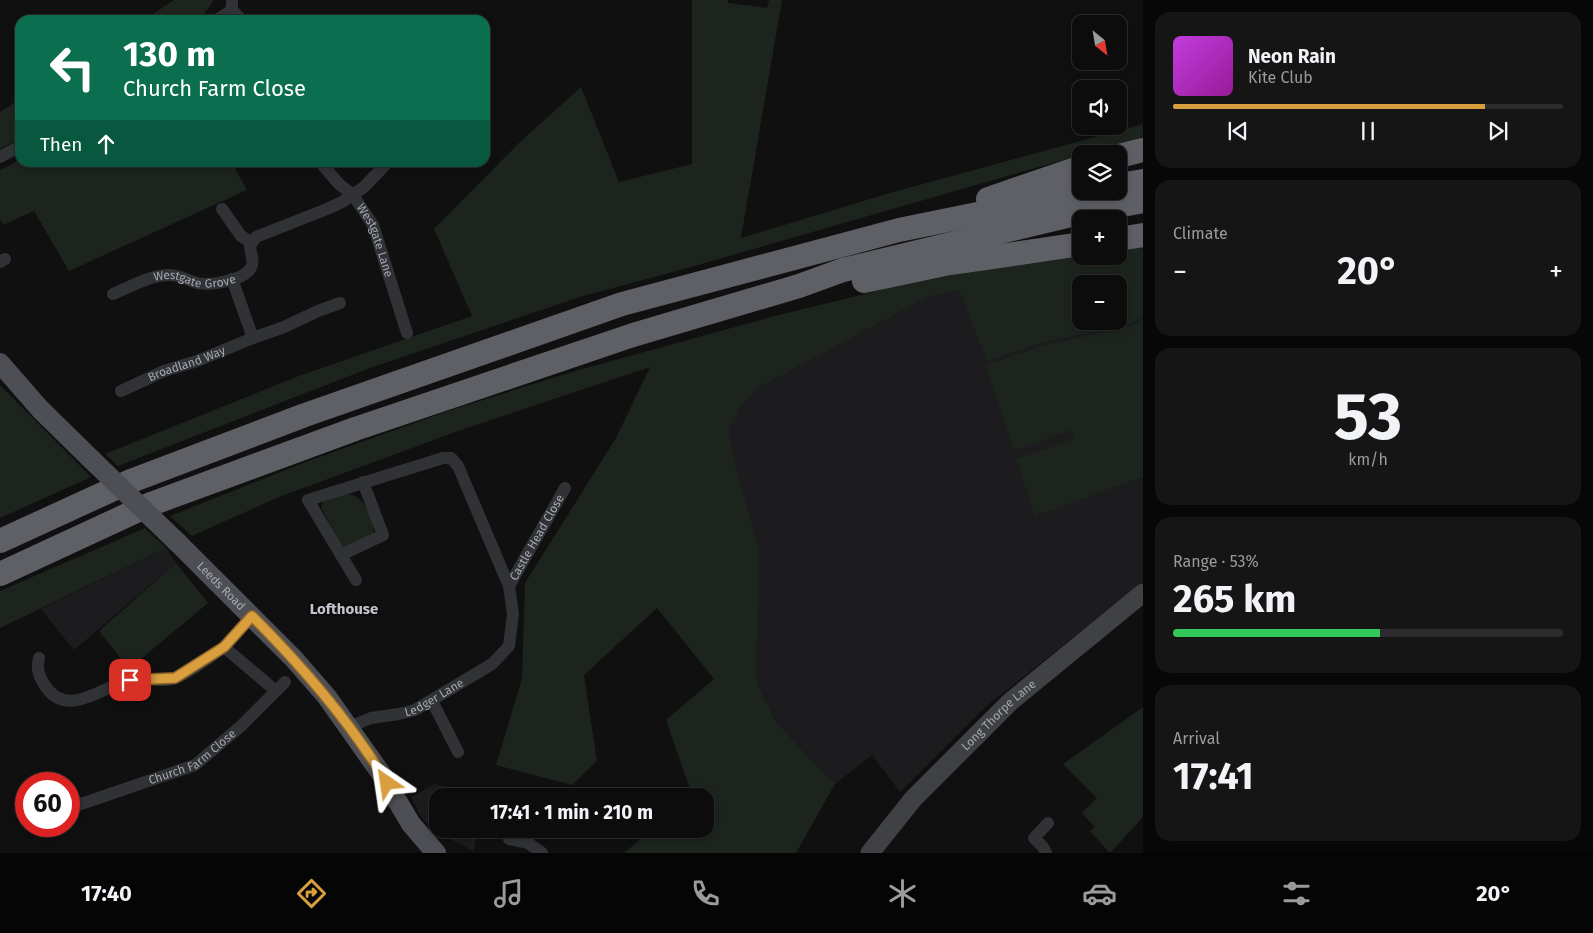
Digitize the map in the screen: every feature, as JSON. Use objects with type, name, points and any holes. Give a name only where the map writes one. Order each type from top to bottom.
[{"type":"highway","points":[[1127,154],[1143,150]]},
{"type":"highway","points":[[899,230],[1072,170]]},
{"type":"highway","points":[[1127,184],[1143,180]]},
{"type":"highway","points":[[0,541],[131,481],[305,415],[622,304],[899,230],[1072,195]]},
{"type":"highway","points":[[0,574],[151,504],[355,429],[633,335],[799,286],[843,270],[1075,214],[1143,201]]},
{"type":"highway","points":[[1127,238],[1143,235]]},
{"type":"highway","points":[[799,286],[837,286],[945,264],[1072,245]]},
{"type":"main road","name":"Leeds Road","points":[[0,363],[40,409],[294,659],[327,697],[349,727],[380,772],[411,824],[436,853]]},
{"type":"main road","name":"Long Thorpe Lane","points":[[870,853],[913,798],[1010,702],[1143,593]]},
{"type":"street","points":[[222,15],[232,5]]},
{"type":"street","points":[[0,157],[15,149]]},
{"type":"street","name":"Westgate Lane","points":[[324,167],[339,184],[353,194],[373,225],[407,333]]},
{"type":"street","points":[[222,209],[241,236],[251,242],[259,235],[327,209],[364,187],[383,167]]},
{"type":"street","name":"Westgate Grove","points":[[113,294],[155,276],[170,275],[206,284],[217,284],[232,279],[247,273],[252,267],[251,242]]},
{"type":"street","points":[[232,279],[253,338]]},
{"type":"street","name":"Broadland Way","points":[[121,391],[164,371],[198,361],[253,338],[284,328],[318,311],[340,303]]},
{"type":"street","points":[[356,580],[308,500],[443,458],[451,458],[458,466],[509,586]]},
{"type":"street","points":[[341,555],[383,535],[363,482]]},
{"type":"street","name":"Castle Head Close","points":[[509,586],[565,488]]},
{"type":"street","name":"Ledger Lane","points":[[349,727],[371,718],[415,710],[492,664],[508,646],[512,614],[509,586]]},
{"type":"street","points":[[39,658],[37,667],[41,679],[50,692],[60,700],[73,701],[87,698],[130,680],[175,678],[224,647],[252,616]]},
{"type":"street","name":"Church Farm Close","points":[[80,804],[92,795],[195,765],[241,726],[281,686],[224,647]]},
{"type":"street","points":[[432,701],[458,752]]},
{"type":"street","points":[[1046,853],[1034,838],[1048,823]]},
{"type":"street","points":[[509,838],[528,844],[542,853]]},
{"type":"shaded area","points":[[174,0],[214,0],[204,15],[152,15]]},
{"type":"shaded area","points":[[692,0],[728,0],[728,3],[767,8],[769,0],[782,0],[741,238],[886,194],[1103,135],[1127,135],[1127,128],[1143,124],[1143,137],[1115,145],[1072,145],[1072,157],[580,297],[370,368],[118,466],[105,454],[296,377],[472,316],[434,229],[519,143],[581,87],[619,182],[692,164]]},
{"type":"shaded area","points":[[15,102],[15,141],[0,149],[0,112]]},
{"type":"shaded area","points":[[15,162],[15,167],[234,167],[247,190],[69,271],[34,211],[3,225],[0,219],[0,170]]},
{"type":"shaded area","points":[[1143,247],[1143,317],[1127,325],[1127,275],[1072,275],[1072,330],[1102,330],[1040,343],[987,361],[959,290],[927,297],[756,389],[739,408],[729,429],[732,454],[759,549],[756,680],[776,722],[835,784],[796,853],[624,853],[642,838],[714,838],[714,788],[690,788],[666,720],[714,679],[657,608],[584,675],[597,761],[572,785],[496,765],[522,678],[525,583],[616,438],[650,367],[461,430],[279,497],[192,536],[170,516],[303,463],[448,411],[575,371],[775,316],[889,288],[983,269],[1072,256],[1072,265],[1127,265],[1127,249]]},
{"type":"shaded area","points":[[1143,259],[1143,582],[984,708],[900,792],[872,755],[835,784],[776,722],[756,680],[650,367],[786,328],[1013,278],[1102,265],[1127,265],[1127,261]]},
{"type":"shaded area","points":[[1143,319],[1143,477],[1035,516],[1016,459],[1074,439],[1071,430],[1014,451],[985,366],[1041,346],[1113,330],[1127,330],[1127,327]]},
{"type":"shaded area","points":[[0,385],[91,477],[0,518]]},
{"type":"shaded area","points":[[345,493],[357,497],[366,506],[374,530],[372,535],[345,547],[342,546],[321,507],[323,501]]},
{"type":"shaded area","points":[[145,528],[166,548],[0,628],[0,591]]},
{"type":"shaded area","points":[[166,548],[176,563],[74,650],[41,609]]},
{"type":"shaded area","points":[[176,563],[208,603],[129,669],[99,631]]},
{"type":"shaded area","points":[[1143,707],[1143,817],[1110,853],[1090,831],[1095,827],[1082,813],[1097,798],[1063,764]]},
{"type":"shaded area","points":[[434,784],[448,788],[429,788],[429,825],[423,820],[411,797]]},
{"type":"shaded area","points":[[448,838],[477,838],[473,851]]},
{"type":"district","name":"Lofthouse","points":[[344,609]]},
{"type":"route","points":[[130,680],[175,678],[224,647],[252,616],[294,659],[327,697],[387,783]]}]
